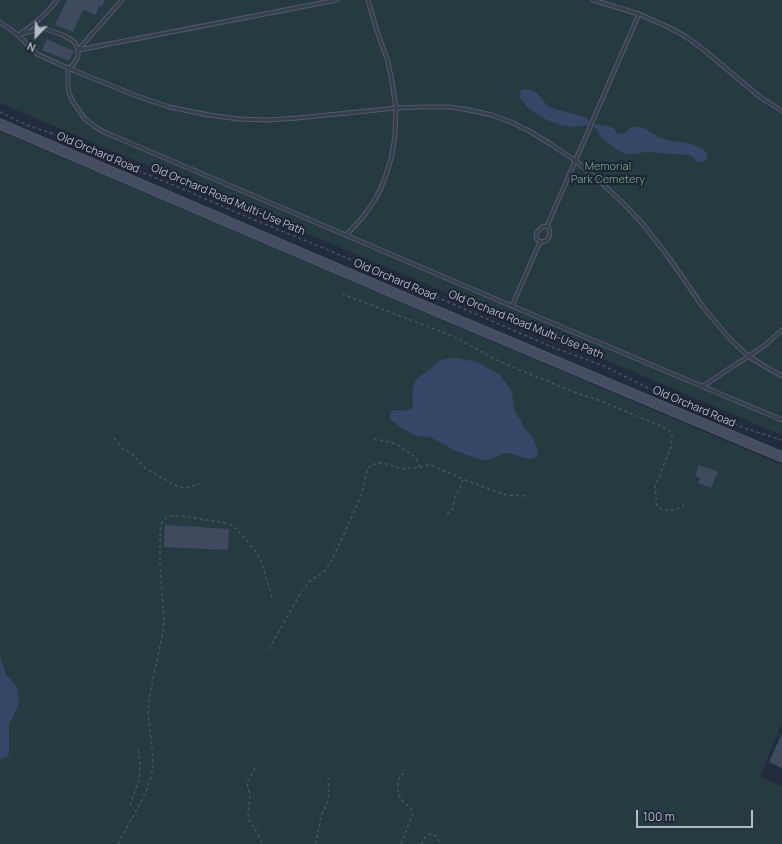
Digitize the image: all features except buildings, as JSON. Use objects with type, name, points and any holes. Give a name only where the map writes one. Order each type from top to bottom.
[{"type":"main road","name":"Old Orchard Road","points":[[0,124],[782,457]]},
{"type":"lane","points":[[18,35],[34,24],[57,0]]},
{"type":"lane","points":[[78,50],[122,0]]},
{"type":"lane","points":[[78,50],[337,0]]},
{"type":"lane","points":[[346,235],[362,218],[373,203],[381,188],[388,172],[395,136],[396,108],[392,82],[388,62],[368,0]]},
{"type":"lane","points":[[593,0],[639,14],[685,36],[760,97],[782,111]]},
{"type":"lane","points":[[540,242],[536,236],[537,232],[542,227],[547,226],[639,14]]},
{"type":"lane","points":[[0,22],[18,35],[37,54],[134,95],[170,107],[239,119],[268,120],[396,108],[450,107],[492,115],[532,132],[576,161],[604,185],[643,224],[670,259],[703,307],[730,338],[748,356],[782,376]]},
{"type":"lane","points":[[18,35],[43,28],[72,40],[76,43],[78,56],[76,62],[68,68]]},
{"type":"lane","points":[[68,68],[68,88],[73,102],[85,119],[104,132],[782,420]]},
{"type":"lane","points":[[540,242],[546,241],[549,238],[550,233],[547,226]]},
{"type":"lane","points":[[512,306],[540,242]]},
{"type":"lane","points":[[704,386],[764,346],[782,330]]},
{"type":"path","name":"Old Orchard Road Multi-Use Path","points":[[0,112],[29,126],[69,139],[112,160],[321,247],[552,347],[604,366],[654,391],[744,428],[782,440]]},
{"type":"path","points":[[342,294],[445,333],[515,368],[668,428],[672,435],[671,447],[655,488],[657,506],[663,510],[675,510],[684,505]]},
{"type":"path","points":[[114,438],[145,468],[171,483],[185,488],[191,488],[199,484]]},
{"type":"path","points":[[374,439],[398,445],[415,457],[420,467]]},
{"type":"path","points":[[270,649],[303,589],[311,580],[323,573],[332,560],[362,492],[366,474],[369,467],[372,465],[379,463],[388,464],[401,469],[431,465],[502,494],[528,496]]},
{"type":"path","points":[[447,514],[453,508],[455,496],[460,489],[463,479]]},
{"type":"path","points":[[118,844],[144,797],[153,767],[148,713],[150,693],[164,620],[160,565],[160,531],[163,521],[170,516],[180,516],[220,522],[232,526],[245,538],[256,552],[261,561],[272,597]]},
{"type":"path","points":[[130,805],[139,780],[140,767],[138,747]]},
{"type":"path","points":[[254,768],[247,783],[250,797],[248,818],[262,844]]},
{"type":"path","points":[[401,844],[413,813],[410,807],[403,802],[398,794],[398,782],[406,770]]},
{"type":"path","points":[[316,844],[322,816],[328,801],[328,778]]},
{"type":"path","points":[[421,844],[430,834],[436,836],[440,844]]},
{"type":"green space","name":"Memorial Park Cemetery","points":[[0,0],[782,0],[782,435],[0,103]]},
{"type":"green space","points":[[0,131],[782,465],[782,723],[760,776],[782,787],[782,844],[0,844]]},
{"type":"water","points":[[525,89],[537,93],[549,107],[585,117],[594,124],[608,126],[621,134],[625,133],[631,127],[641,127],[658,137],[667,140],[695,145],[706,152],[707,159],[702,162],[698,162],[690,155],[648,152],[626,154],[619,151],[604,140],[600,136],[597,129],[589,125],[571,127],[560,125],[535,113],[527,107],[519,96],[521,90]]},
{"type":"water","points":[[450,358],[475,361],[499,374],[512,392],[514,410],[523,426],[531,435],[538,450],[536,457],[531,459],[504,453],[488,460],[481,460],[456,451],[430,437],[417,436],[403,429],[390,419],[391,412],[393,410],[403,411],[412,408],[412,394],[415,381],[440,360]]},
{"type":"water","points":[[0,656],[6,675],[17,688],[19,700],[18,706],[9,725],[8,756],[0,760]]}]
